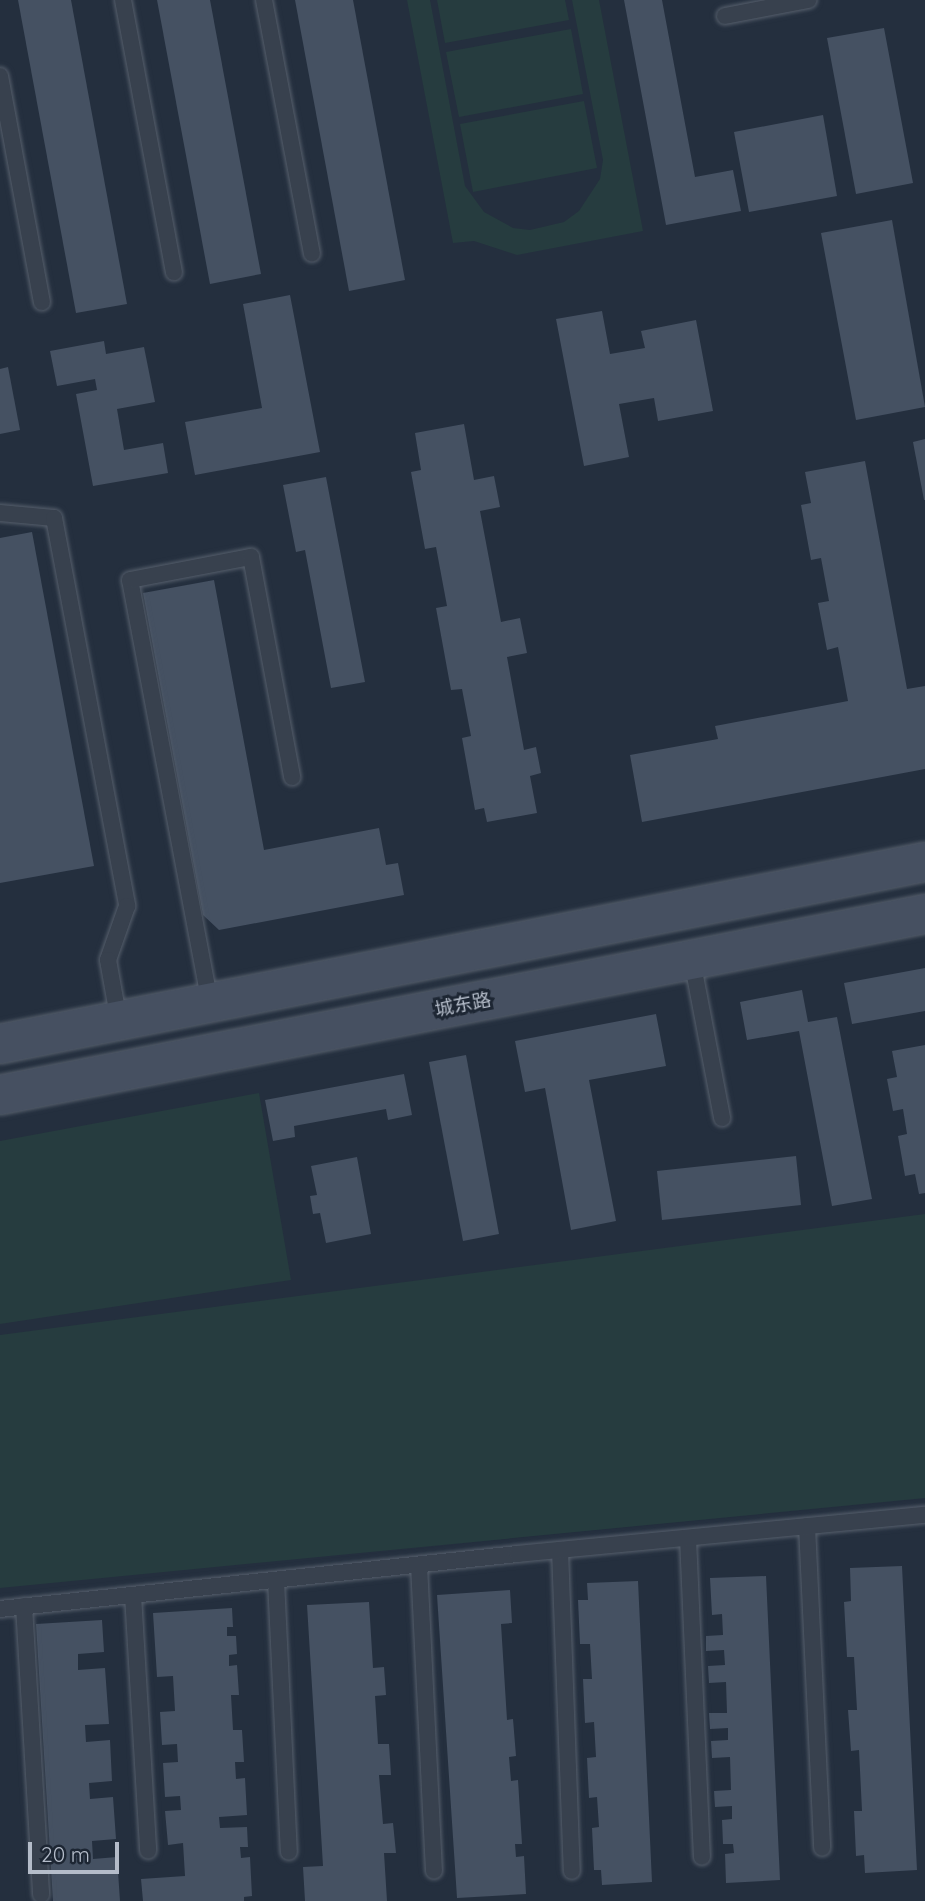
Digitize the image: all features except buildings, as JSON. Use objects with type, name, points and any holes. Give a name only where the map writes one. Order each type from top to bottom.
[{"type":"main road","points":[[0,1044],[925,862]]},
{"type":"main road","name":"城东路","points":[[0,1095],[925,914]]},
{"type":"lane","points":[[123,0],[174,272]]},
{"type":"lane","points":[[264,0],[312,254]]},
{"type":"lane","points":[[725,16],[808,0]]},
{"type":"lane","points":[[0,76],[42,302]]},
{"type":"lane","points":[[0,513],[54,518],[127,906],[108,960],[119,1021]]},
{"type":"lane","points":[[210,1003],[130,580],[250,557],[292,777]]},
{"type":"lane","points":[[692,960],[722,1118]]},
{"type":"lane","points":[[0,1609],[419,1564],[925,1515]]},
{"type":"lane","points":[[807,1527],[822,1848]]},
{"type":"lane","points":[[688,1538],[702,1857]]},
{"type":"lane","points":[[560,1550],[572,1871]]},
{"type":"lane","points":[[419,1564],[434,1871]]},
{"type":"lane","points":[[276,1580],[289,1852]]},
{"type":"lane","points":[[133,1595],[148,1851]]},
{"type":"lane","points":[[24,1606],[41,1894]]},
{"type":"green space","points":[[407,0],[430,0],[465,186],[484,212],[513,228],[530,230],[564,222],[579,211],[600,179],[603,160],[572,0],[599,0],[643,231],[517,255],[474,241],[453,243]]},
{"type":"green space","points":[[437,0],[565,0],[569,20],[445,43]]},
{"type":"green space","points":[[571,29],[583,94],[459,117],[446,52]]},
{"type":"green space","points":[[584,101],[597,168],[473,192],[460,124]]},
{"type":"green space","points":[[259,1093],[291,1280],[0,1324],[0,1141]]},
{"type":"green space","points":[[925,1214],[925,1498],[0,1588],[0,1335]]}]
